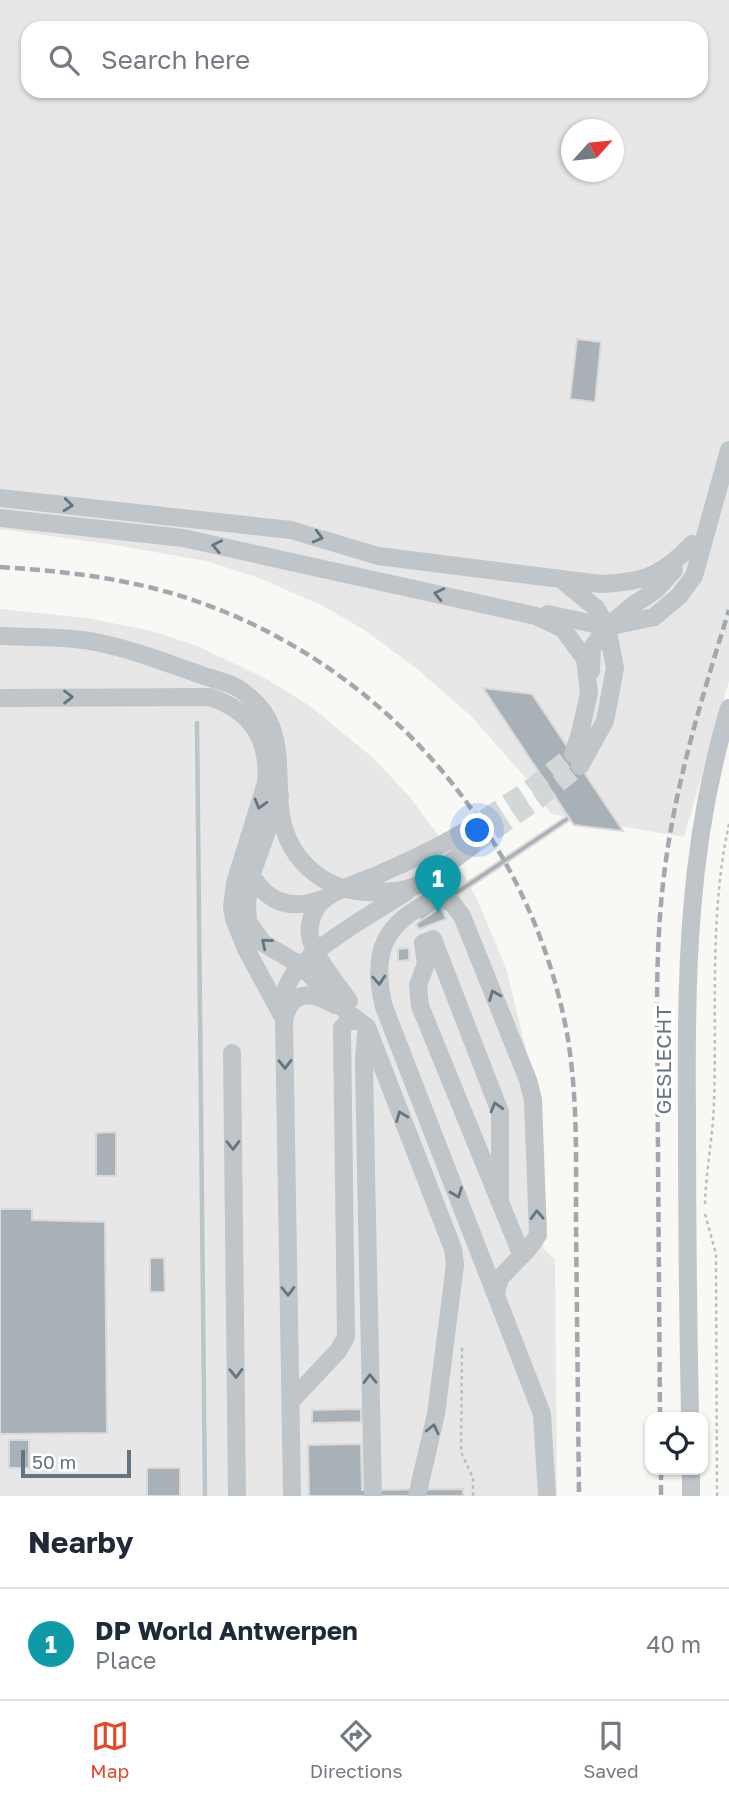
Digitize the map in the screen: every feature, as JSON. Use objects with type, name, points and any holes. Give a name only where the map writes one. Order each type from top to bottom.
[{"type":"street","points":[[466,601],[474,597],[607,627],[654,617],[679,596],[694,576],[729,450]]},
{"type":"street","points":[[563,581],[597,608],[607,627],[615,668],[605,721],[576,760],[589,693],[592,648],[607,627],[656,590],[685,558],[714,497]]},
{"type":"street","points":[[0,498],[291,530],[378,556],[601,584],[630,583],[660,573],[692,544]]},
{"type":"street","points":[[0,518],[183,538],[536,616],[563,629],[585,659],[589,693]]},
{"type":"street","points":[[0,636],[94,642],[235,687],[257,705],[270,721],[276,745],[284,827],[295,852],[320,878],[342,889],[366,893],[415,886]]},
{"type":"street","points":[[0,698],[210,697],[225,702],[252,724],[261,738],[267,766],[266,783],[232,896],[234,919],[246,949],[285,1020]]},
{"type":"street","name":"GESLECHT","points":[[690,1412],[686,1055],[688,935],[694,870],[706,796],[729,708]]},
{"type":"street","points":[[280,796],[251,876],[247,903],[248,922],[263,943],[300,965],[357,1020],[364,1061],[373,1496]]},
{"type":"street","points":[[244,849],[246,867],[267,894],[286,904],[311,904],[342,889],[467,840],[415,886],[316,951],[300,965],[286,990],[292,1496]]},
{"type":"street","points":[[325,898],[313,915],[310,939],[357,1020],[453,1249],[456,1265],[436,1414],[418,1496]]},
{"type":"street","points":[[496,1293],[500,1278],[538,1235],[533,1100],[528,1080],[462,916],[452,903],[438,898],[415,908],[394,927],[380,954],[377,981],[384,1007],[542,1414],[547,1496]]},
{"type":"street","points":[[500,1199],[499,1112],[433,939],[422,943],[426,964],[418,985],[420,1006],[522,1256]]},
{"type":"street","points":[[285,1020],[290,1004],[308,995],[316,995],[357,1020]]},
{"type":"street","points":[[291,1401],[338,1351],[346,1337],[342,1028],[349,1020],[357,1020]]},
{"type":"street","points":[[232,1053],[237,1496]]},
{"type":"street","points":[[691,1475],[691,1496]]},
{"type":"path","points":[[717,1496],[716,1254],[704,1213],[714,1104],[714,969],[718,905],[729,824]]},
{"type":"path","points":[[463,1342],[461,1452],[473,1478],[473,1496]]},
{"type":"shaded area","points":[[0,0],[729,0],[729,681],[684,837],[551,814],[524,776],[471,716],[416,668],[366,631],[323,606],[259,578],[206,561],[0,529]]},
{"type":"shaded area","points":[[0,609],[87,618],[152,631],[197,646],[265,678],[310,706],[372,757],[409,796],[452,854],[476,897],[506,968],[537,1094],[543,1248],[555,1260],[557,1496],[0,1496]]},
{"type":"building","points":[[577,339],[601,342],[595,402],[570,399]]},
{"type":"building","points":[[483,688],[532,694],[623,831],[574,825]]},
{"type":"building","points":[[567,816],[570,820],[421,920],[418,915]]},
{"type":"building","points":[[441,907],[446,919],[419,929],[416,924]]},
{"type":"building","points":[[409,948],[409,960],[398,961],[398,949]]},
{"type":"building","points":[[116,1132],[116,1176],[96,1176],[96,1133]]},
{"type":"building","points":[[0,1209],[32,1209],[32,1220],[105,1222],[107,1433],[0,1434]]},
{"type":"building","points":[[150,1258],[164,1258],[165,1292],[150,1292]]},
{"type":"building","points":[[361,1409],[361,1422],[312,1423],[312,1410]]},
{"type":"building","points":[[9,1440],[29,1440],[29,1468],[9,1468]]},
{"type":"building","points":[[361,1444],[362,1490],[463,1489],[463,1496],[309,1496],[308,1445]]},
{"type":"building","points":[[147,1468],[180,1468],[180,1496],[147,1496]]},
{"type":"waterway","points":[[197,723],[205,1496]]},
{"type":"tunnel","points":[[462,833],[529,789],[573,754]]},
{"type":"tunnel","points":[[471,847],[538,800],[580,766]]},
{"type":"railway","points":[[0,567],[71,573],[141,585],[187,598],[257,626],[322,664],[381,709],[434,762],[480,821],[517,886],[546,955],[570,1052],[576,1126],[579,1496]]},
{"type":"railway","points":[[660,1412],[657,1019],[660,911],[669,841],[682,774],[729,610]]},
{"type":"railway","points":[[661,1475],[661,1496]]},
{"type":"place","name":"DP World Antwerpen","points":[[438,913]]}]
